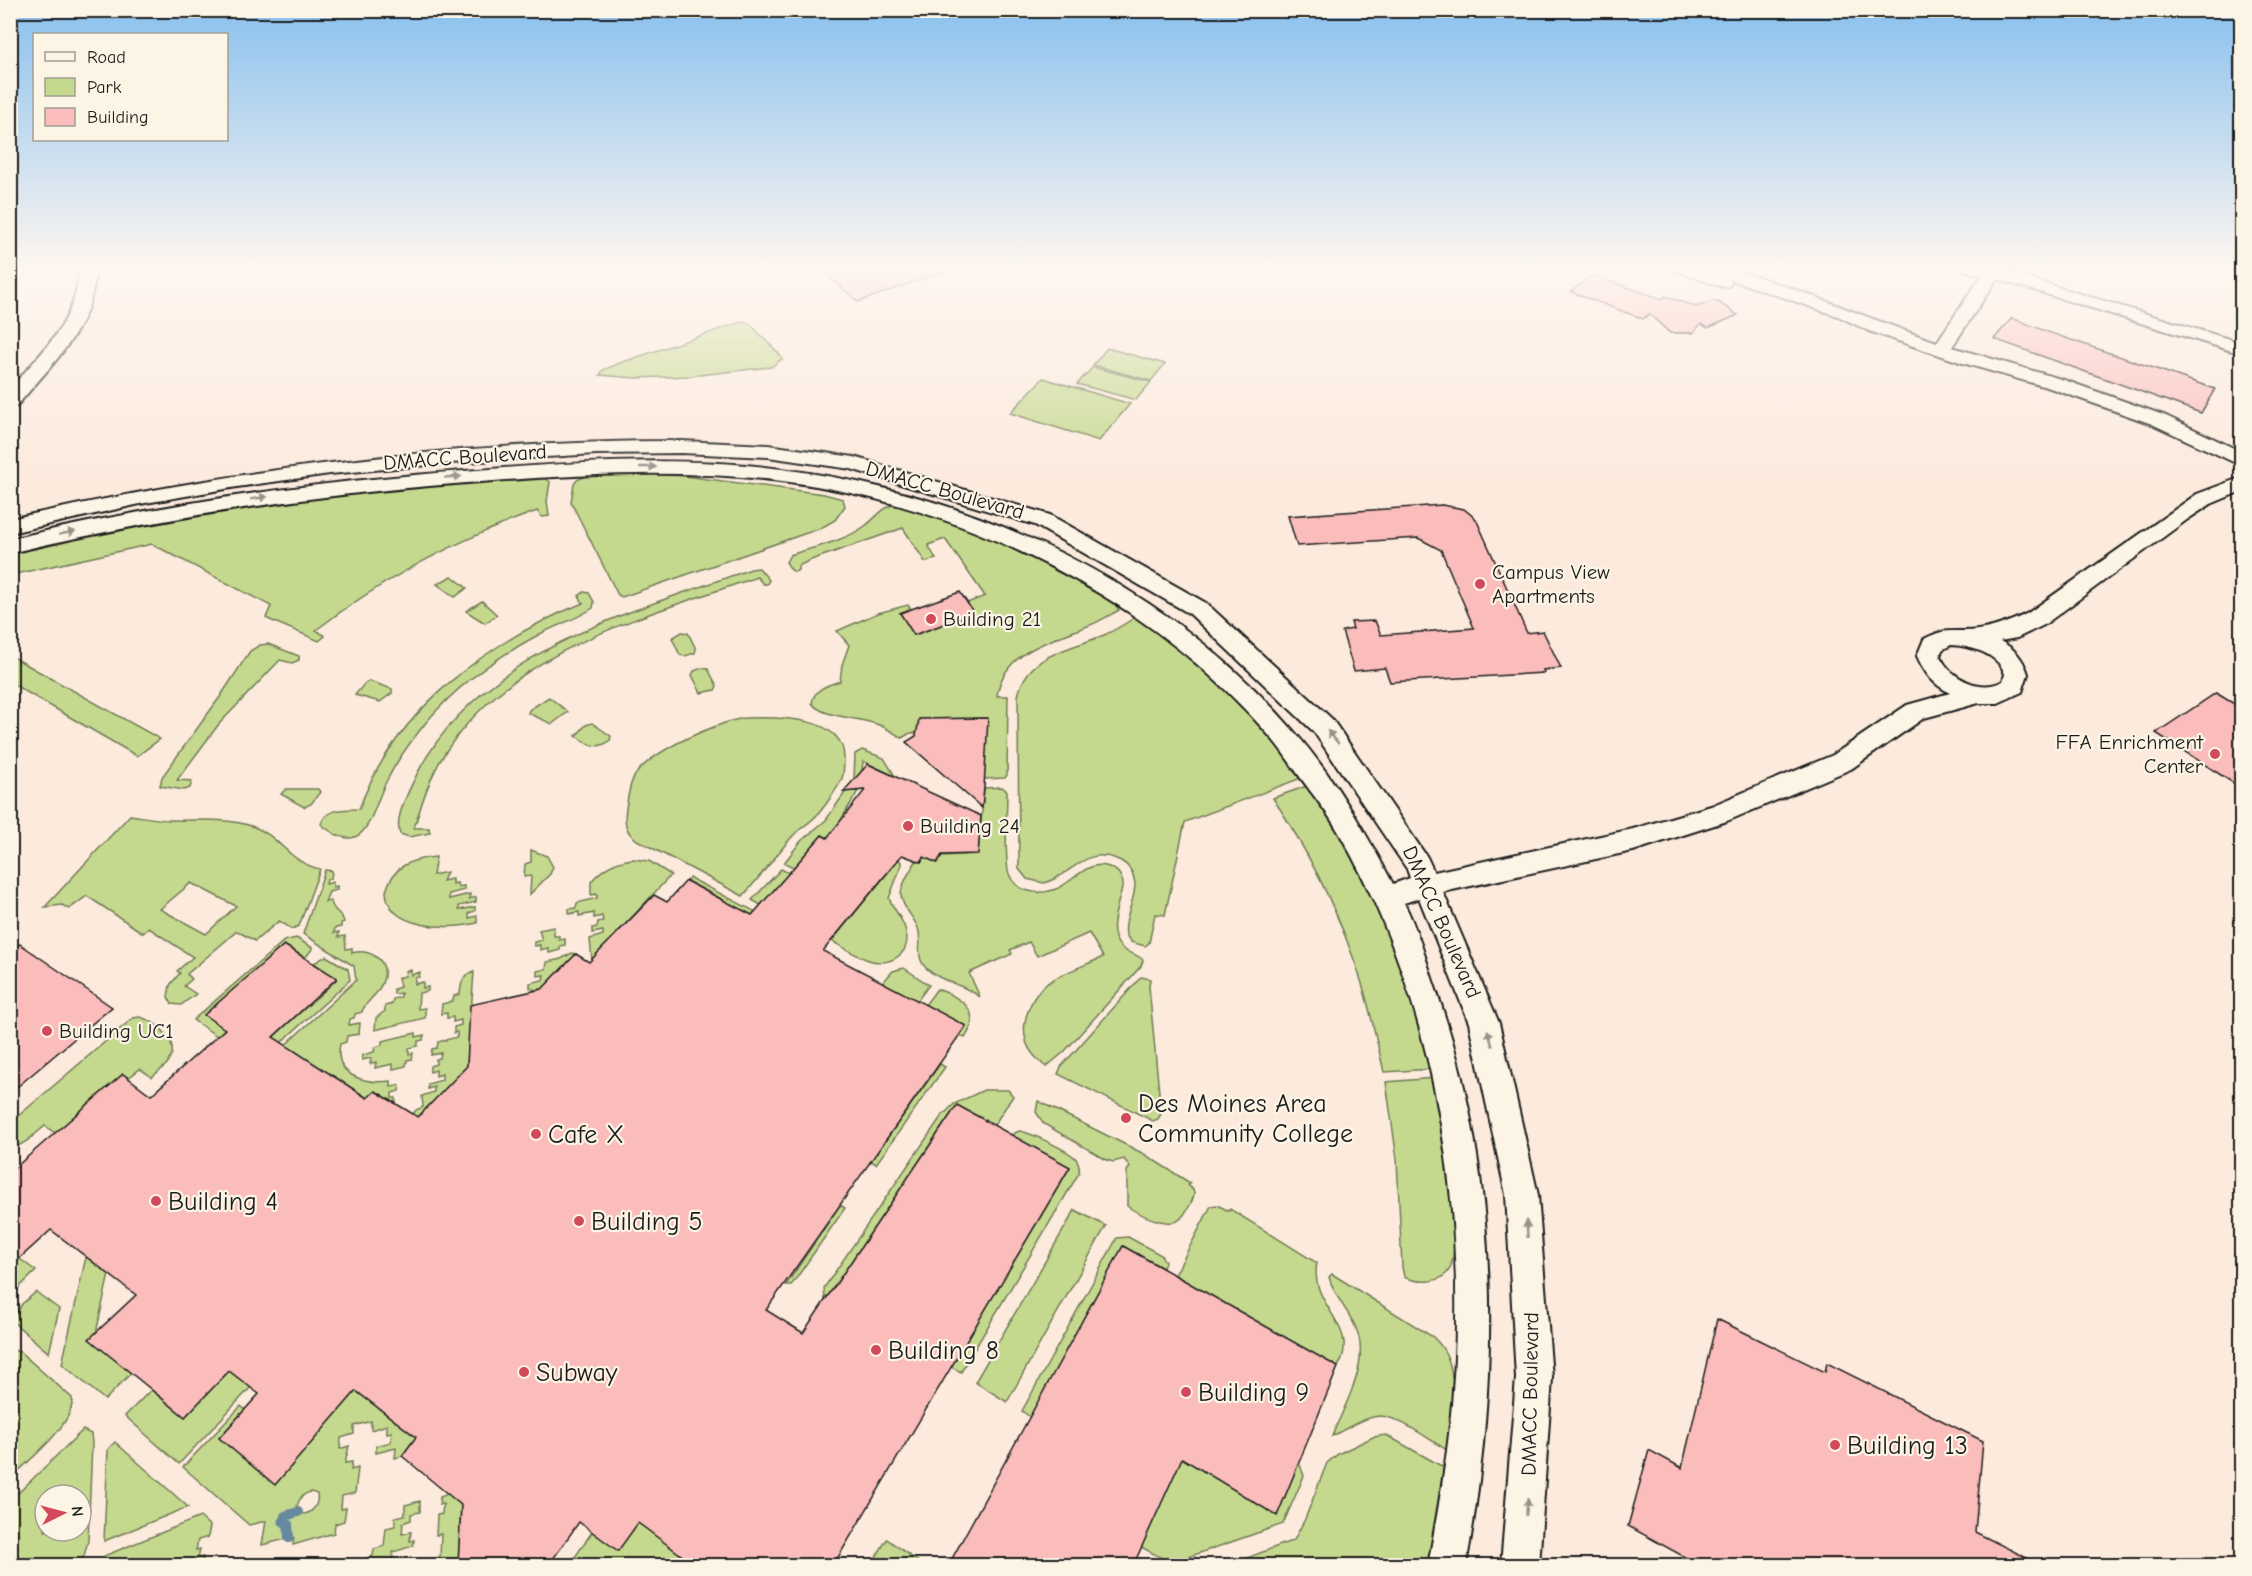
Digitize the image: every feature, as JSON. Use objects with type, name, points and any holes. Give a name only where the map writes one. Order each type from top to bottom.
[{"type":"street","points":[[10,402],[60,340]]},
{"type":"street","points":[[1913,340],[2016,374],[2052,392],[2151,428],[2197,440],[2241,460]]},
{"type":"street","points":[[1942,349],[1948,340]]},
{"type":"street","points":[[2212,340],[2241,349]]},
{"type":"street","name":"DMACC Boulevard","points":[[10,526],[118,502],[273,475],[401,461],[573,449],[660,446],[751,450],[831,459],[926,480],[1030,514],[1091,543],[1137,569],[1224,628],[1259,658],[1305,705],[1355,764],[1391,817],[1429,884],[1469,977],[1493,1048],[1506,1100],[1526,1213],[1532,1306],[1534,1403],[1520,1566]]},
{"type":"street","name":"DMACC Boulevard","points":[[10,546],[125,521],[266,497],[398,481],[589,468],[686,467],[821,480],[936,507],[999,531],[1071,564],[1140,605],[1192,644],[1248,696],[1297,750],[1348,824],[1387,897],[1426,994],[1446,1071],[1467,1210],[1473,1267],[1472,1368],[1464,1468],[1447,1566]]},
{"type":"street","points":[[1916,711],[1931,678],[1931,665],[1928,657],[1932,644],[1947,637],[1969,638],[2009,632],[2036,619],[2181,514],[2204,499],[2241,483]]},
{"type":"street","points":[[2011,662],[2023,635],[2036,619]]},
{"type":"street","points":[[1387,897],[1429,884],[1633,840],[1718,814],[1785,788],[1842,762],[1916,711],[1980,694],[2004,693],[2014,686],[2017,676],[2011,662],[1993,647],[1969,638]]},
{"type":"street","points":[[1931,665],[1950,683],[1980,694]]},
{"type":"green space","points":[[689,340],[765,340],[782,359],[771,367],[690,376],[635,378],[600,375],[603,370]]},
{"type":"green space","points":[[1107,348],[1165,364],[1151,381],[1093,365]]},
{"type":"green space","points":[[1093,367],[1151,382],[1136,400],[1077,384]]},
{"type":"green space","points":[[1043,378],[1130,404],[1099,441],[1010,413]]},
{"type":"green space","points":[[661,473],[824,494],[843,499],[845,506],[835,520],[821,528],[622,597],[618,595],[571,502],[574,484],[577,480],[589,475]]},
{"type":"green space","points":[[546,479],[550,482],[547,501],[549,516],[542,517],[537,511],[508,522],[394,577],[316,630],[325,636],[319,641],[266,618],[271,606],[152,544],[11,575],[11,553],[184,515],[360,490]]},
{"type":"green space","points":[[900,504],[1020,546],[1111,600],[1119,610],[1094,624],[1044,643],[1019,658],[1008,668],[997,696],[1008,696],[1007,775],[1005,778],[984,779],[987,718],[919,719],[917,733],[910,733],[902,738],[880,725],[824,712],[812,703],[819,691],[840,681],[842,665],[849,645],[837,631],[878,613],[908,605],[911,609],[900,613],[914,635],[974,613],[967,603],[985,596],[945,539],[928,545],[936,559],[925,562],[903,528],[811,560],[798,566],[795,572],[786,562],[790,555],[848,536],[865,526],[889,506]]},
{"type":"green space","points":[[759,568],[769,580],[767,584],[763,584],[757,577],[628,622],[585,640],[545,661],[507,687],[473,717],[445,753],[435,771],[414,828],[429,828],[430,833],[409,837],[400,834],[400,813],[406,798],[415,778],[442,734],[476,698],[516,668],[560,642],[607,621],[656,602]]},
{"type":"green space","points":[[452,576],[467,588],[455,597],[437,584]]},
{"type":"green space","points":[[584,592],[589,593],[594,602],[593,608],[505,654],[473,677],[430,718],[400,758],[385,784],[365,829],[357,836],[348,838],[336,835],[321,824],[332,812],[359,809],[375,773],[396,740],[421,710],[449,683],[480,659],[513,638],[583,603],[579,596]]},
{"type":"green space","points":[[482,601],[497,615],[485,623],[466,611]]},
{"type":"green space","points":[[1140,614],[1236,696],[1304,777],[1185,822],[1165,915],[1155,914],[1149,943],[1145,946],[1131,942],[1126,935],[1126,922],[1135,884],[1131,871],[1121,861],[1109,856],[1088,858],[1044,883],[1027,879],[1019,869],[1018,696],[1023,682],[1030,670],[1052,655],[1108,633]]},
{"type":"green space","points":[[682,632],[688,633],[696,649],[695,653],[680,655],[672,638]]},
{"type":"green space","points":[[268,644],[299,656],[299,660],[292,663],[280,660],[219,724],[177,780],[192,781],[190,788],[184,790],[160,786],[162,777],[250,651],[260,645]]},
{"type":"green space","points":[[11,656],[160,739],[137,756],[11,683]]},
{"type":"green space","points":[[702,668],[708,669],[717,686],[715,690],[701,693],[692,675],[694,671]]},
{"type":"green space","points":[[369,681],[392,689],[392,693],[380,702],[355,695]]},
{"type":"green space","points":[[549,697],[568,712],[552,724],[528,713]]},
{"type":"green space","points":[[746,718],[791,719],[822,726],[833,734],[841,745],[844,765],[841,781],[823,808],[793,835],[743,896],[637,840],[628,830],[625,818],[631,784],[642,767],[685,739],[719,725]]},
{"type":"green space","points":[[592,723],[611,736],[610,740],[597,746],[576,736],[586,725]]},
{"type":"green space","points":[[862,750],[884,758],[895,776],[863,761],[861,779],[854,780],[855,754]]},
{"type":"green space","points":[[1310,785],[1354,855],[1397,951],[1433,1069],[1384,1072],[1358,971],[1337,916],[1297,836],[1273,798]]},
{"type":"green space","points":[[1002,787],[1007,791],[1007,867],[1015,883],[1025,890],[1044,892],[1063,886],[1081,872],[1094,866],[1101,865],[1114,869],[1120,875],[1123,883],[1115,917],[1114,934],[1122,948],[1143,960],[1141,966],[1064,1052],[1046,1067],[1034,1056],[1027,1045],[1025,1024],[1027,1015],[1034,999],[1045,985],[1103,957],[1089,933],[1037,956],[1029,942],[1010,950],[1012,954],[969,973],[980,997],[938,977],[922,963],[918,928],[905,907],[901,894],[903,885],[917,860],[921,861],[924,857],[978,854],[984,788]]},
{"type":"green space","points":[[286,789],[318,789],[320,792],[311,804],[304,807],[281,794]]},
{"type":"green space","points":[[846,791],[858,791],[830,839],[822,835],[794,867],[784,863],[801,841],[826,820]]},
{"type":"green space","points":[[130,815],[244,824],[263,831],[300,861],[320,869],[299,926],[292,929],[279,921],[255,941],[237,931],[187,974],[192,979],[184,986],[196,994],[181,1005],[172,1004],[168,997],[170,985],[180,973],[177,971],[193,957],[149,928],[143,933],[87,896],[69,909],[62,905],[45,907]],"holes":[[[191,883],[236,906],[206,934],[160,909]]]},
{"type":"green space","points":[[531,850],[547,856],[553,867],[550,874],[530,894],[531,876],[524,877],[525,864],[531,862]]},
{"type":"green space","points":[[436,857],[433,875],[447,872],[443,881],[452,879],[452,884],[457,883],[458,887],[464,886],[464,890],[449,894],[449,899],[470,894],[469,899],[476,897],[476,902],[459,906],[459,910],[475,907],[475,911],[469,913],[469,918],[477,916],[477,923],[452,926],[422,924],[408,920],[389,904],[386,891],[389,882],[399,869],[411,862]]},
{"type":"green space","points":[[633,859],[649,861],[671,875],[592,960],[590,939],[603,935],[603,931],[592,933],[592,928],[597,927],[598,922],[603,921],[602,916],[594,918],[594,913],[579,916],[579,912],[569,914],[569,909],[576,908],[577,903],[597,898],[597,894],[591,895],[591,882],[599,873],[615,864]]},
{"type":"green space","points":[[899,859],[902,864],[889,898],[907,935],[903,952],[893,960],[875,962],[832,941]]},
{"type":"green space","points":[[781,869],[789,873],[761,905],[752,900]]},
{"type":"green space","points":[[325,870],[332,871],[331,878],[327,879],[326,884],[333,882],[333,887],[337,886],[337,890],[329,892],[325,902],[331,901],[333,908],[344,922],[341,923],[341,927],[335,928],[334,933],[339,932],[338,937],[345,936],[346,949],[352,948],[352,953],[364,952],[375,956],[384,970],[384,977],[379,988],[362,1012],[350,1019],[349,1025],[360,1023],[359,1034],[347,1036],[346,1042],[340,1044],[339,1055],[346,1071],[354,1076],[372,1081],[391,1081],[391,1087],[400,1085],[399,1091],[392,1093],[392,1098],[396,1098],[396,1104],[376,1091],[367,1098],[291,1049],[282,1048],[356,980],[354,966],[303,934]]},
{"type":"green space","points":[[690,878],[785,927],[782,931],[687,881]]},
{"type":"green space","points":[[554,927],[554,936],[559,936],[559,940],[565,939],[565,945],[560,946],[560,950],[549,953],[548,948],[540,950],[540,945],[534,946],[534,942],[542,940],[539,930]]},
{"type":"green space","points":[[296,938],[313,948],[305,958],[284,945],[205,1015],[225,1029],[217,1036],[193,1020],[284,941]]},
{"type":"green space","points":[[572,953],[576,954],[536,996],[536,990],[530,988],[530,983],[543,980],[544,975],[537,976],[537,971],[546,969],[547,962],[561,959]]},
{"type":"green space","points":[[326,956],[348,969],[350,980],[266,1056],[258,1051],[337,979],[314,963]]},
{"type":"green space","points":[[904,968],[929,985],[917,1001],[882,983],[893,971]]},
{"type":"green space","points":[[411,970],[411,975],[420,972],[419,977],[415,978],[415,984],[423,982],[423,988],[428,987],[428,991],[419,993],[418,1009],[425,1008],[425,1018],[375,1030],[376,1018],[385,1011],[385,1006],[392,1004],[393,999],[401,997],[401,993],[394,994],[394,989],[400,987],[398,978],[405,976],[406,971]]},
{"type":"green space","points":[[474,972],[467,1066],[418,1118],[413,1114],[423,1107],[422,1096],[434,1092],[434,1087],[428,1089],[428,1084],[442,1080],[442,1074],[436,1076],[436,1070],[430,1072],[430,1066],[436,1064],[436,1059],[440,1058],[441,1053],[431,1055],[432,1049],[437,1048],[438,1042],[457,1037],[454,1027],[461,1025],[461,1020],[453,1022],[453,1017],[447,1018],[447,1013],[441,1014],[442,1004],[453,1001],[454,996],[460,994],[465,977]]},
{"type":"green space","points":[[1141,977],[1150,979],[1161,1114],[1153,1121],[1058,1074],[1061,1067]]},
{"type":"green space","points":[[937,989],[954,996],[967,1006],[971,1013],[972,1020],[965,1038],[960,1035],[966,1026],[925,1005]]},
{"type":"green space","points":[[140,1017],[158,1026],[167,1036],[172,1054],[167,1064],[152,1077],[140,1069],[128,1078],[123,1074],[55,1133],[45,1126],[27,1141],[11,1150],[10,1123],[133,1018]]},
{"type":"green space","points":[[416,1033],[416,1037],[424,1035],[423,1040],[418,1041],[418,1046],[409,1048],[409,1054],[413,1053],[412,1059],[407,1060],[406,1066],[393,1069],[393,1064],[375,1068],[376,1062],[370,1064],[371,1058],[362,1060],[363,1055],[374,1052],[375,1047],[382,1045],[382,1041]]},
{"type":"green space","points":[[940,1064],[945,1067],[876,1164],[871,1161]]},
{"type":"green space","points":[[1435,1078],[1450,1175],[1455,1230],[1454,1252],[1446,1274],[1436,1280],[1416,1281],[1404,1277],[1402,1267],[1397,1159],[1386,1082]]},
{"type":"green space","points":[[984,1090],[1008,1090],[1013,1096],[994,1125],[957,1105],[825,1300],[824,1288],[941,1117],[954,1104]]},
{"type":"green space","points":[[1038,1101],[1144,1154],[1190,1183],[1188,1185],[1193,1190],[1194,1196],[1182,1217],[1172,1222],[1158,1221],[1127,1206],[1127,1171],[1130,1167],[1124,1159],[1113,1162],[1105,1159],[1044,1124],[1036,1112]]},
{"type":"green space","points":[[1019,1131],[1066,1151],[1078,1162],[1079,1173],[961,1372],[951,1367],[1070,1167],[1011,1135]]},
{"type":"green space","points":[[840,1205],[845,1208],[793,1283],[786,1285]]},
{"type":"green space","points":[[1217,1205],[1229,1211],[1230,1209],[1317,1263],[1316,1278],[1320,1292],[1340,1327],[1344,1340],[1344,1353],[1338,1367],[1175,1275],[1211,1206]]},
{"type":"green space","points":[[1075,1210],[1106,1226],[1007,1402],[975,1382]]},
{"type":"green space","points":[[1128,1237],[1161,1255],[1165,1262],[1163,1268],[1123,1246],[1030,1417],[1022,1411],[1117,1238]]},
{"type":"green space","points":[[86,1257],[109,1274],[96,1333],[131,1373],[105,1400],[62,1364]]},
{"type":"green space","points":[[20,1259],[36,1271],[11,1295],[11,1268]]},
{"type":"green space","points":[[1332,1274],[1433,1337],[1444,1351],[1449,1361],[1452,1378],[1455,1379],[1447,1450],[1405,1424],[1380,1416],[1361,1421],[1332,1436],[1355,1382],[1360,1353],[1355,1326],[1334,1290],[1329,1277]]},
{"type":"green space","points":[[36,1292],[59,1309],[49,1353],[12,1321],[22,1304]]},
{"type":"green space","points":[[791,1325],[803,1333],[696,1565],[569,1566],[592,1532],[764,1342],[776,1348]]},
{"type":"green space","points":[[13,1350],[20,1352],[72,1398],[67,1419],[59,1430],[11,1478],[10,1352]]},
{"type":"green space","points":[[229,1371],[251,1387],[179,1464],[125,1416],[151,1390],[185,1417]]},
{"type":"green space","points":[[356,1391],[416,1437],[402,1456],[395,1458],[396,1448],[376,1453],[376,1446],[391,1442],[392,1432],[387,1433],[387,1425],[371,1430],[371,1421],[354,1426],[354,1434],[341,1438],[340,1449],[349,1446],[345,1463],[352,1462],[351,1470],[358,1468],[355,1493],[342,1496],[341,1509],[346,1508],[344,1521],[335,1524],[334,1533],[293,1545],[294,1537],[262,1545],[266,1521],[249,1525],[183,1467],[241,1406],[245,1410],[219,1438],[275,1484]],"holes":[[[311,1492],[317,1494],[314,1508],[308,1513],[300,1514],[297,1506],[302,1497]]]},
{"type":"green space","points":[[83,1430],[91,1434],[90,1483],[33,1483],[33,1543],[87,1543],[84,1556],[77,1565],[11,1565],[11,1500]]},
{"type":"green space","points":[[1386,1435],[1445,1468],[1429,1565],[1226,1566],[1294,1540],[1305,1519],[1327,1463],[1338,1454],[1373,1437]]},
{"type":"green space","points":[[115,1442],[188,1507],[104,1541],[108,1449]]},
{"type":"green space","points":[[1182,1458],[1277,1516],[1299,1462],[1304,1476],[1283,1524],[1171,1563],[1141,1547]]},
{"type":"green space","points":[[448,1494],[461,1505],[458,1565],[434,1566],[435,1559],[440,1557],[441,1534],[436,1535],[437,1515],[442,1514],[443,1504],[439,1505],[440,1497]]},
{"type":"green space","points":[[420,1501],[420,1512],[411,1514],[411,1520],[403,1523],[402,1534],[411,1532],[410,1541],[414,1540],[413,1546],[393,1552],[392,1565],[359,1565],[360,1561],[373,1556],[374,1549],[384,1546],[386,1528],[395,1526],[395,1517],[405,1515],[405,1505]]},
{"type":"green space","points":[[200,1517],[210,1526],[208,1537],[198,1540],[196,1550],[200,1549],[198,1558],[203,1557],[202,1565],[102,1565],[104,1556]]},
{"type":"green space","points":[[887,1539],[920,1563],[918,1565],[871,1565]]},
{"type":"building","points":[[1996,340],[2070,340],[2215,389],[2201,413]]},
{"type":"building","name":"Campus View Apartments","points":[[1442,505],[1464,509],[1476,519],[1527,633],[1543,631],[1561,668],[1543,670],[1544,673],[1390,682],[1385,668],[1354,671],[1342,631],[1353,629],[1351,622],[1375,621],[1381,635],[1474,628],[1441,550],[1418,538],[1297,546],[1288,516]]},
{"type":"building","name":"Building 21","points":[[960,592],[974,613],[914,635],[900,613]]},
{"type":"building","name":"FFA Enrichment Center","points":[[2216,693],[2241,708],[2241,788],[2156,733]]},
{"type":"building","points":[[988,718],[982,808],[906,742],[916,736],[919,719]]},
{"type":"building","name":"Building 5","points":[[868,764],[981,816],[978,854],[942,855],[937,863],[924,857],[921,862],[902,855],[823,951],[966,1026],[766,1310],[803,1333],[957,1105],[1070,1167],[833,1566],[696,1566],[638,1523],[618,1551],[579,1522],[548,1566],[458,1566],[461,1505],[402,1456],[416,1437],[356,1391],[275,1485],[219,1438],[259,1394],[229,1371],[185,1417],[89,1339],[136,1295],[51,1230],[10,1267],[10,1172],[123,1074],[151,1095],[225,1029],[204,1015],[284,945],[337,978],[273,1037],[367,1098],[375,1091],[418,1117],[467,1066],[470,1005],[542,989],[576,954],[589,962],[654,895],[667,902],[686,881],[752,915],[822,835],[827,838],[865,790],[843,792]]},
{"type":"building","name":"Building UC1","points":[[20,944],[112,1007],[10,1093],[10,951]]},
{"type":"building","name":"Building 9","points":[[1123,1246],[1338,1367],[1277,1516],[1182,1458],[1133,1566],[948,1566]]},
{"type":"building","name":"Building 13","points":[[1717,1319],[1825,1372],[1827,1363],[1983,1441],[1975,1532],[2043,1566],[1701,1566],[1628,1526],[1649,1450],[1682,1468]]},
{"type":"waterway","points":[[285,1516],[298,1512]]},
{"type":"waterway","points":[[283,1521],[288,1524],[289,1538]]},
{"type":"place","name":"Campus View Apartments","points":[[1480,584]]},
{"type":"place","name":"Building 21","points":[[931,619]]},
{"type":"place","name":"FFA Enrichment Center","points":[[2215,754]]},
{"type":"place","name":"Building 24","points":[[908,826]]},
{"type":"place","name":"Building UC1","points":[[47,1031]]},
{"type":"place","name":"Des Moines Area Community College","points":[[1126,1118]]},
{"type":"place","name":"Cafe X","points":[[536,1134]]},
{"type":"place","name":"Building 4","points":[[156,1201]]},
{"type":"place","name":"Building 5","points":[[579,1221]]},
{"type":"place","name":"Building 8","points":[[876,1350]]},
{"type":"place","name":"Subway","points":[[524,1372]]},
{"type":"place","name":"Building 9","points":[[1186,1392]]},
{"type":"place","name":"Building 13","points":[[1835,1445]]}]
